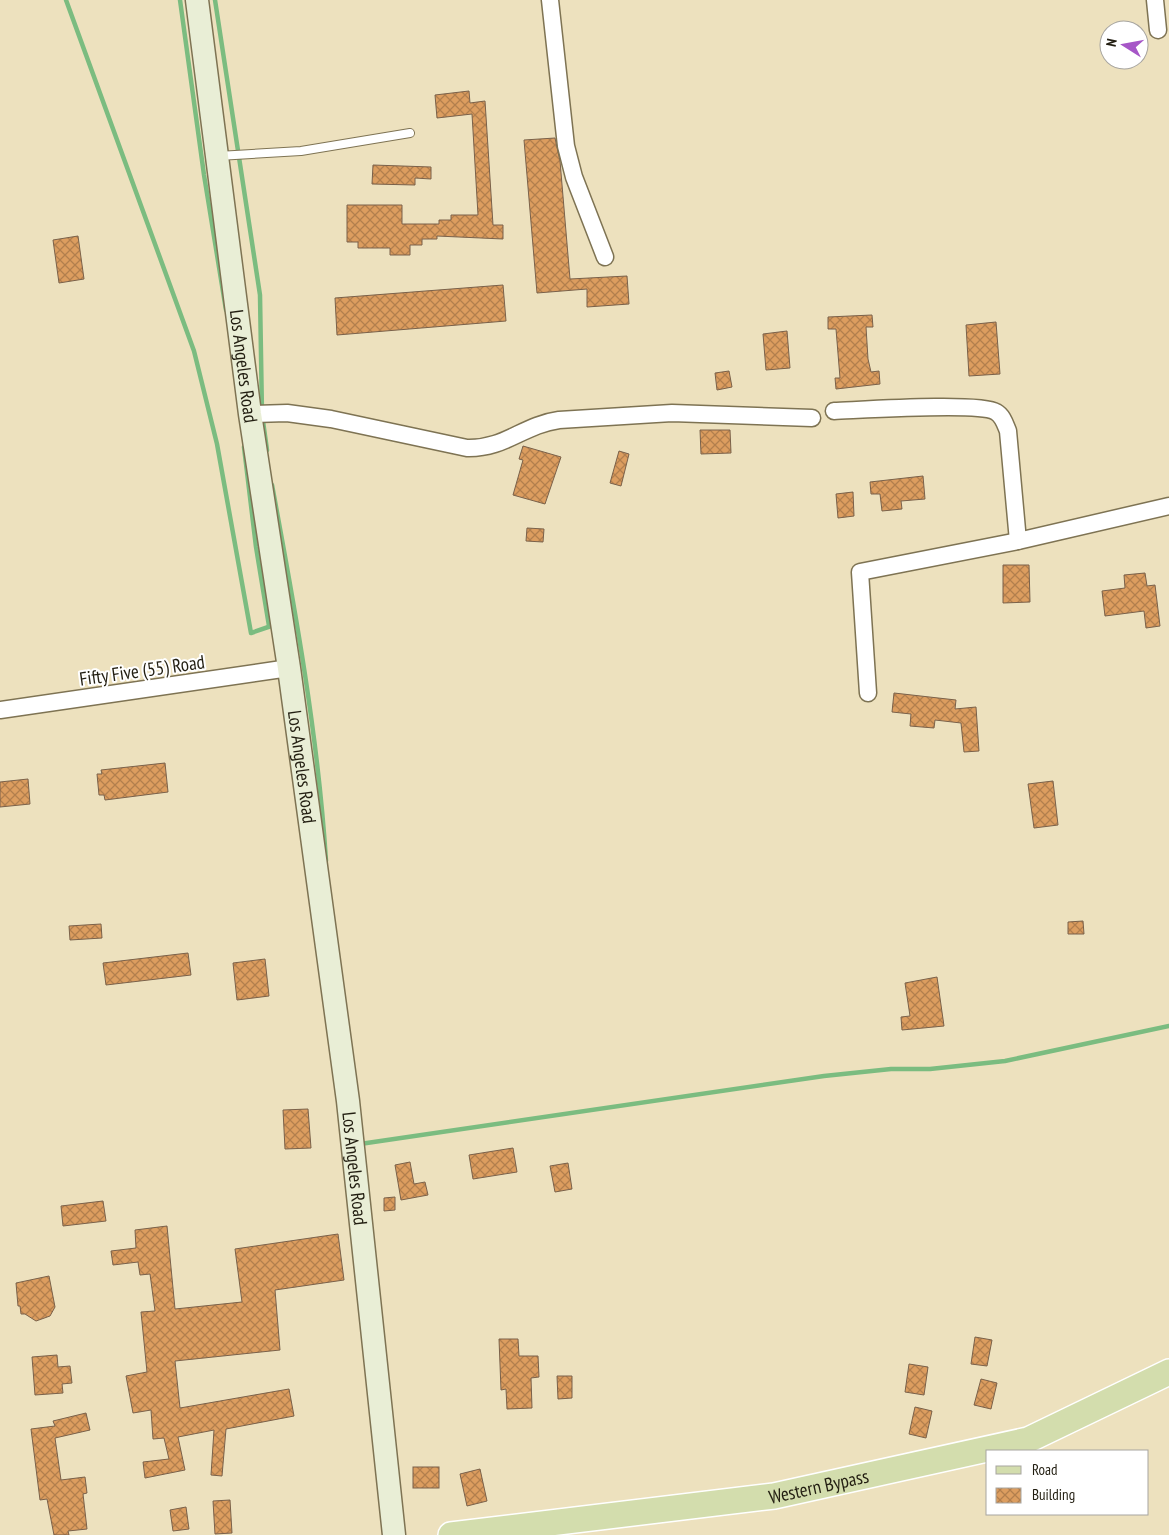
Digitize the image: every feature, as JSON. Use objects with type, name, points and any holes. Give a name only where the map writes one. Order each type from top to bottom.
[{"type":"main road","name":"Los Angeles Road","points":[[197,0],[250,414],[289,668],[348,1101],[394,1535]]},
{"type":"main road","name":"Western Bypass","points":[[452,1535],[774,1496],[1028,1440],[1169,1372]]},
{"type":"street","points":[[550,0],[566,146],[574,178],[605,257]]},
{"type":"street","points":[[1155,0],[1158,30]]},
{"type":"street","points":[[834,411],[979,408],[995,411],[1002,417],[1008,431],[1018,541]]},
{"type":"street","points":[[250,414],[287,413],[331,419],[467,448],[484,448],[503,443],[542,422],[559,420],[672,413],[812,418]]},
{"type":"street","points":[[868,693],[860,572],[1018,541],[1169,506]]},
{"type":"street","name":"Fifty Five (55) Road","points":[[0,710],[289,668]]},
{"type":"lane","points":[[216,156],[301,151],[410,134]]},
{"type":"building","points":[[469,91],[470,103],[485,101],[493,225],[503,225],[503,239],[437,236],[437,239],[422,239],[422,245],[410,245],[410,255],[390,255],[390,248],[358,248],[358,242],[347,242],[347,205],[402,205],[402,224],[439,224],[439,220],[451,220],[451,215],[478,215],[472,114],[437,118],[435,95]]},
{"type":"building","points":[[555,138],[560,161],[570,279],[627,276],[629,304],[587,307],[587,289],[537,293],[524,140]]},
{"type":"building","points":[[373,165],[431,167],[431,179],[415,178],[415,185],[372,184]]},
{"type":"building","points":[[78,236],[84,279],[59,283],[53,240]]},
{"type":"building","points":[[503,285],[506,321],[337,335],[335,298]]},
{"type":"building","points":[[872,315],[873,327],[866,327],[868,359],[871,372],[879,371],[880,384],[836,389],[835,378],[840,378],[836,329],[828,329],[828,317]]},
{"type":"building","points":[[996,322],[1000,374],[969,376],[966,325]]},
{"type":"building","points":[[787,331],[790,368],[766,370],[763,334]]},
{"type":"building","points":[[729,371],[732,387],[717,390],[715,373]]},
{"type":"building","points":[[700,430],[730,430],[731,453],[701,454]]},
{"type":"building","points":[[523,446],[561,457],[545,504],[513,495],[523,460],[519,459]]},
{"type":"building","points":[[619,451],[629,454],[621,486],[610,483]]},
{"type":"building","points":[[923,476],[925,499],[901,501],[902,509],[882,511],[880,494],[871,494],[870,482]]},
{"type":"building","points":[[853,492],[854,516],[838,518],[836,494]]},
{"type":"building","points":[[527,528],[544,529],[543,542],[526,541]]},
{"type":"building","points":[[1003,565],[1029,565],[1030,602],[1003,603]]},
{"type":"building","points":[[1145,573],[1147,586],[1155,585],[1160,626],[1146,628],[1144,611],[1105,616],[1102,591],[1125,588],[1124,575]]},
{"type":"building","points":[[894,693],[956,700],[955,709],[976,707],[979,751],[964,752],[961,723],[935,720],[934,728],[910,726],[911,714],[892,712]]},
{"type":"building","points":[[165,763],[168,792],[105,800],[104,795],[99,795],[97,774],[102,774],[101,770]]},
{"type":"building","points":[[28,779],[30,804],[0,807],[0,782]]},
{"type":"building","points":[[1053,781],[1058,825],[1034,828],[1028,784]]},
{"type":"building","points":[[1083,921],[1084,934],[1068,934],[1068,922]]},
{"type":"building","points":[[101,924],[102,938],[70,940],[69,926]]},
{"type":"building","points":[[188,953],[191,975],[106,985],[103,963]]},
{"type":"building","points":[[265,959],[269,996],[237,1000],[233,963]]},
{"type":"building","points":[[937,977],[944,1026],[902,1030],[901,1017],[910,1016],[905,983]]},
{"type":"building","points":[[308,1109],[311,1148],[285,1149],[283,1110]]},
{"type":"building","points":[[513,1148],[517,1172],[473,1179],[469,1155]]},
{"type":"building","points":[[410,1162],[414,1184],[425,1182],[428,1195],[401,1200],[395,1165]]},
{"type":"building","points":[[568,1163],[572,1189],[555,1192],[550,1166]]},
{"type":"building","points":[[395,1197],[395,1210],[384,1211],[384,1198]]},
{"type":"building","points":[[103,1201],[106,1221],[63,1226],[61,1206]]},
{"type":"building","points":[[167,1226],[175,1309],[242,1302],[235,1249],[338,1234],[344,1280],[275,1290],[280,1350],[175,1361],[180,1408],[289,1389],[294,1416],[226,1429],[222,1476],[211,1475],[214,1430],[178,1437],[185,1470],[145,1478],[143,1462],[169,1459],[164,1438],[153,1439],[151,1410],[133,1413],[126,1376],[147,1372],[141,1312],[155,1311],[150,1274],[140,1275],[138,1262],[113,1265],[111,1251],[136,1248],[135,1230]]},
{"type":"building","points":[[49,1276],[55,1307],[50,1316],[36,1321],[25,1314],[21,1314],[20,1306],[18,1306],[16,1283]]},
{"type":"building","points":[[975,1337],[992,1340],[987,1366],[971,1364]]},
{"type":"building","points":[[499,1339],[518,1339],[519,1356],[538,1356],[539,1377],[531,1378],[532,1408],[507,1409],[506,1389],[501,1390]]},
{"type":"building","points":[[57,1355],[58,1367],[70,1366],[72,1383],[62,1384],[63,1393],[35,1395],[32,1357]]},
{"type":"building","points":[[909,1364],[928,1367],[924,1395],[905,1392]]},
{"type":"building","points":[[557,1376],[572,1376],[572,1398],[558,1399]]},
{"type":"building","points":[[981,1379],[997,1383],[991,1409],[974,1405]]},
{"type":"building","points":[[915,1407],[932,1411],[926,1438],[909,1434]]},
{"type":"building","points":[[86,1413],[90,1430],[55,1438],[61,1480],[85,1477],[87,1493],[83,1494],[87,1529],[68,1531],[69,1535],[54,1535],[47,1499],[40,1500],[31,1429],[55,1426],[53,1421]]},
{"type":"building","points":[[413,1467],[439,1467],[439,1488],[413,1488]]},
{"type":"building","points":[[480,1469],[487,1501],[467,1506],[460,1474]]},
{"type":"building","points":[[230,1500],[232,1533],[215,1534],[213,1501]]},
{"type":"building","points":[[186,1507],[189,1529],[173,1531],[170,1510]]},
{"type":"waterway","points":[[66,0],[194,351],[217,444],[251,633],[277,624]]},
{"type":"waterway","points":[[180,0],[204,175],[226,310]]},
{"type":"waterway","points":[[215,0],[260,295],[262,414],[267,450]]},
{"type":"waterway","points":[[244,447],[256,547],[269,626]]},
{"type":"waterway","points":[[272,485],[297,625],[311,719],[326,861]]},
{"type":"waterway","points":[[360,1144],[824,1076],[891,1069],[930,1069],[1005,1061],[1169,1026]]}]
